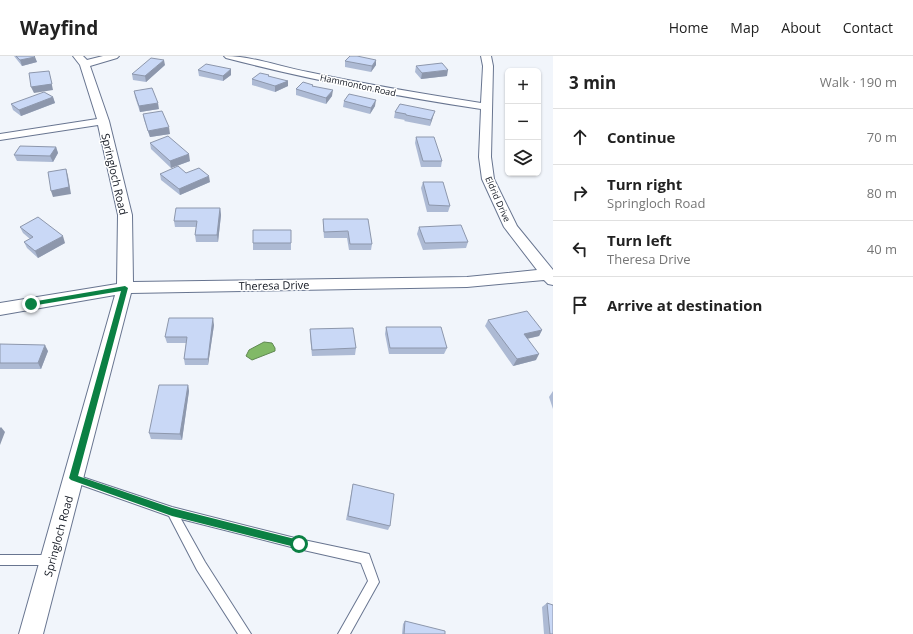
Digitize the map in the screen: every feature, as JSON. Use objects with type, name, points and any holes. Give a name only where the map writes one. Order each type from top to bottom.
[{"type":"street","points":[[82,60],[114,56]]},
{"type":"street","name":"Hammonton Road","points":[[229,56],[291,72],[391,92],[487,107]]},
{"type":"street","name":"Eldrid Drive","points":[[486,56],[488,66],[485,157],[488,179],[511,227],[551,277]]},
{"type":"street","name":"Springloch Road","points":[[31,634],[125,288],[125,215],[103,121],[82,60]]},
{"type":"street","points":[[0,137],[103,121]]},
{"type":"street","name":"Theresa Drive","points":[[0,310],[125,288],[467,282],[551,277]]},
{"type":"lane","points":[[73,478],[172,512],[299,544],[365,558],[374,582],[344,634]]},
{"type":"lane","points":[[172,512],[201,566],[244,634]]},
{"type":"lane","points":[[0,560],[51,560]]},
{"type":"shaded area","points":[[264,342],[272,343],[275,351],[252,360],[246,356],[249,350]]},
{"type":"building","points":[[16,56],[34,56],[35,57],[20,60]]},
{"type":"building","points":[[350,56],[376,60],[372,66],[345,61]]},
{"type":"building","points":[[151,58],[164,60],[145,76],[132,74]]},
{"type":"building","points":[[442,63],[448,70],[422,73],[416,66]]},
{"type":"building","points":[[206,64],[231,69],[223,76],[198,70]]},
{"type":"building","points":[[49,71],[52,84],[31,87],[29,73]]},
{"type":"building","points":[[260,73],[288,81],[275,86],[252,79]]},
{"type":"building","points":[[303,82],[313,85],[312,86],[333,90],[326,98],[296,89]]},
{"type":"building","points":[[152,88],[158,103],[139,106],[134,91]]},
{"type":"building","points":[[44,92],[53,97],[19,110],[11,104]]},
{"type":"building","points":[[349,94],[376,100],[371,108],[344,101]]},
{"type":"building","points":[[400,104],[435,111],[431,120],[406,115],[395,112]]},
{"type":"building","points":[[162,111],[169,127],[148,131],[143,114]]},
{"type":"building","points":[[168,136],[189,154],[170,161],[150,143]]},
{"type":"building","points":[[416,137],[434,137],[442,161],[423,161]]},
{"type":"building","points":[[20,146],[56,147],[50,156],[14,155]]},
{"type":"building","points":[[178,166],[186,173],[199,168],[209,176],[179,189],[160,174]]},
{"type":"building","points":[[66,169],[69,187],[51,191],[48,172]]},
{"type":"building","points":[[423,182],[443,182],[450,206],[429,205]]},
{"type":"building","points":[[176,208],[220,208],[217,235],[195,235],[197,221],[174,221]]},
{"type":"building","points":[[38,217],[63,236],[35,251],[24,242],[33,237],[20,227]]},
{"type":"building","points":[[323,219],[368,219],[372,244],[350,244],[348,231],[324,232]]},
{"type":"building","points":[[461,225],[468,242],[425,243],[419,227]]},
{"type":"building","points":[[253,230],[291,230],[291,243],[253,243]]},
{"type":"building","points":[[527,311],[542,330],[524,334],[539,354],[517,359],[488,320]]},
{"type":"building","points":[[169,318],[213,318],[208,359],[184,359],[187,337],[165,337]]},
{"type":"building","points":[[386,327],[441,327],[447,348],[390,348]]},
{"type":"building","points":[[353,328],[356,348],[312,350],[310,329]]},
{"type":"building","points":[[0,344],[45,345],[38,363],[0,363]]},
{"type":"building","points":[[159,385],[188,385],[180,434],[149,433]]},
{"type":"building","points":[[353,484],[394,494],[390,526],[348,516]]},
{"type":"building","points":[[547,603],[553,605],[553,634],[550,634]]},
{"type":"building","points":[[405,621],[445,631],[445,634],[404,634]]},
{"type":"route","points":[[31,304],[125,288],[73,478],[172,512],[299,544]]}]
